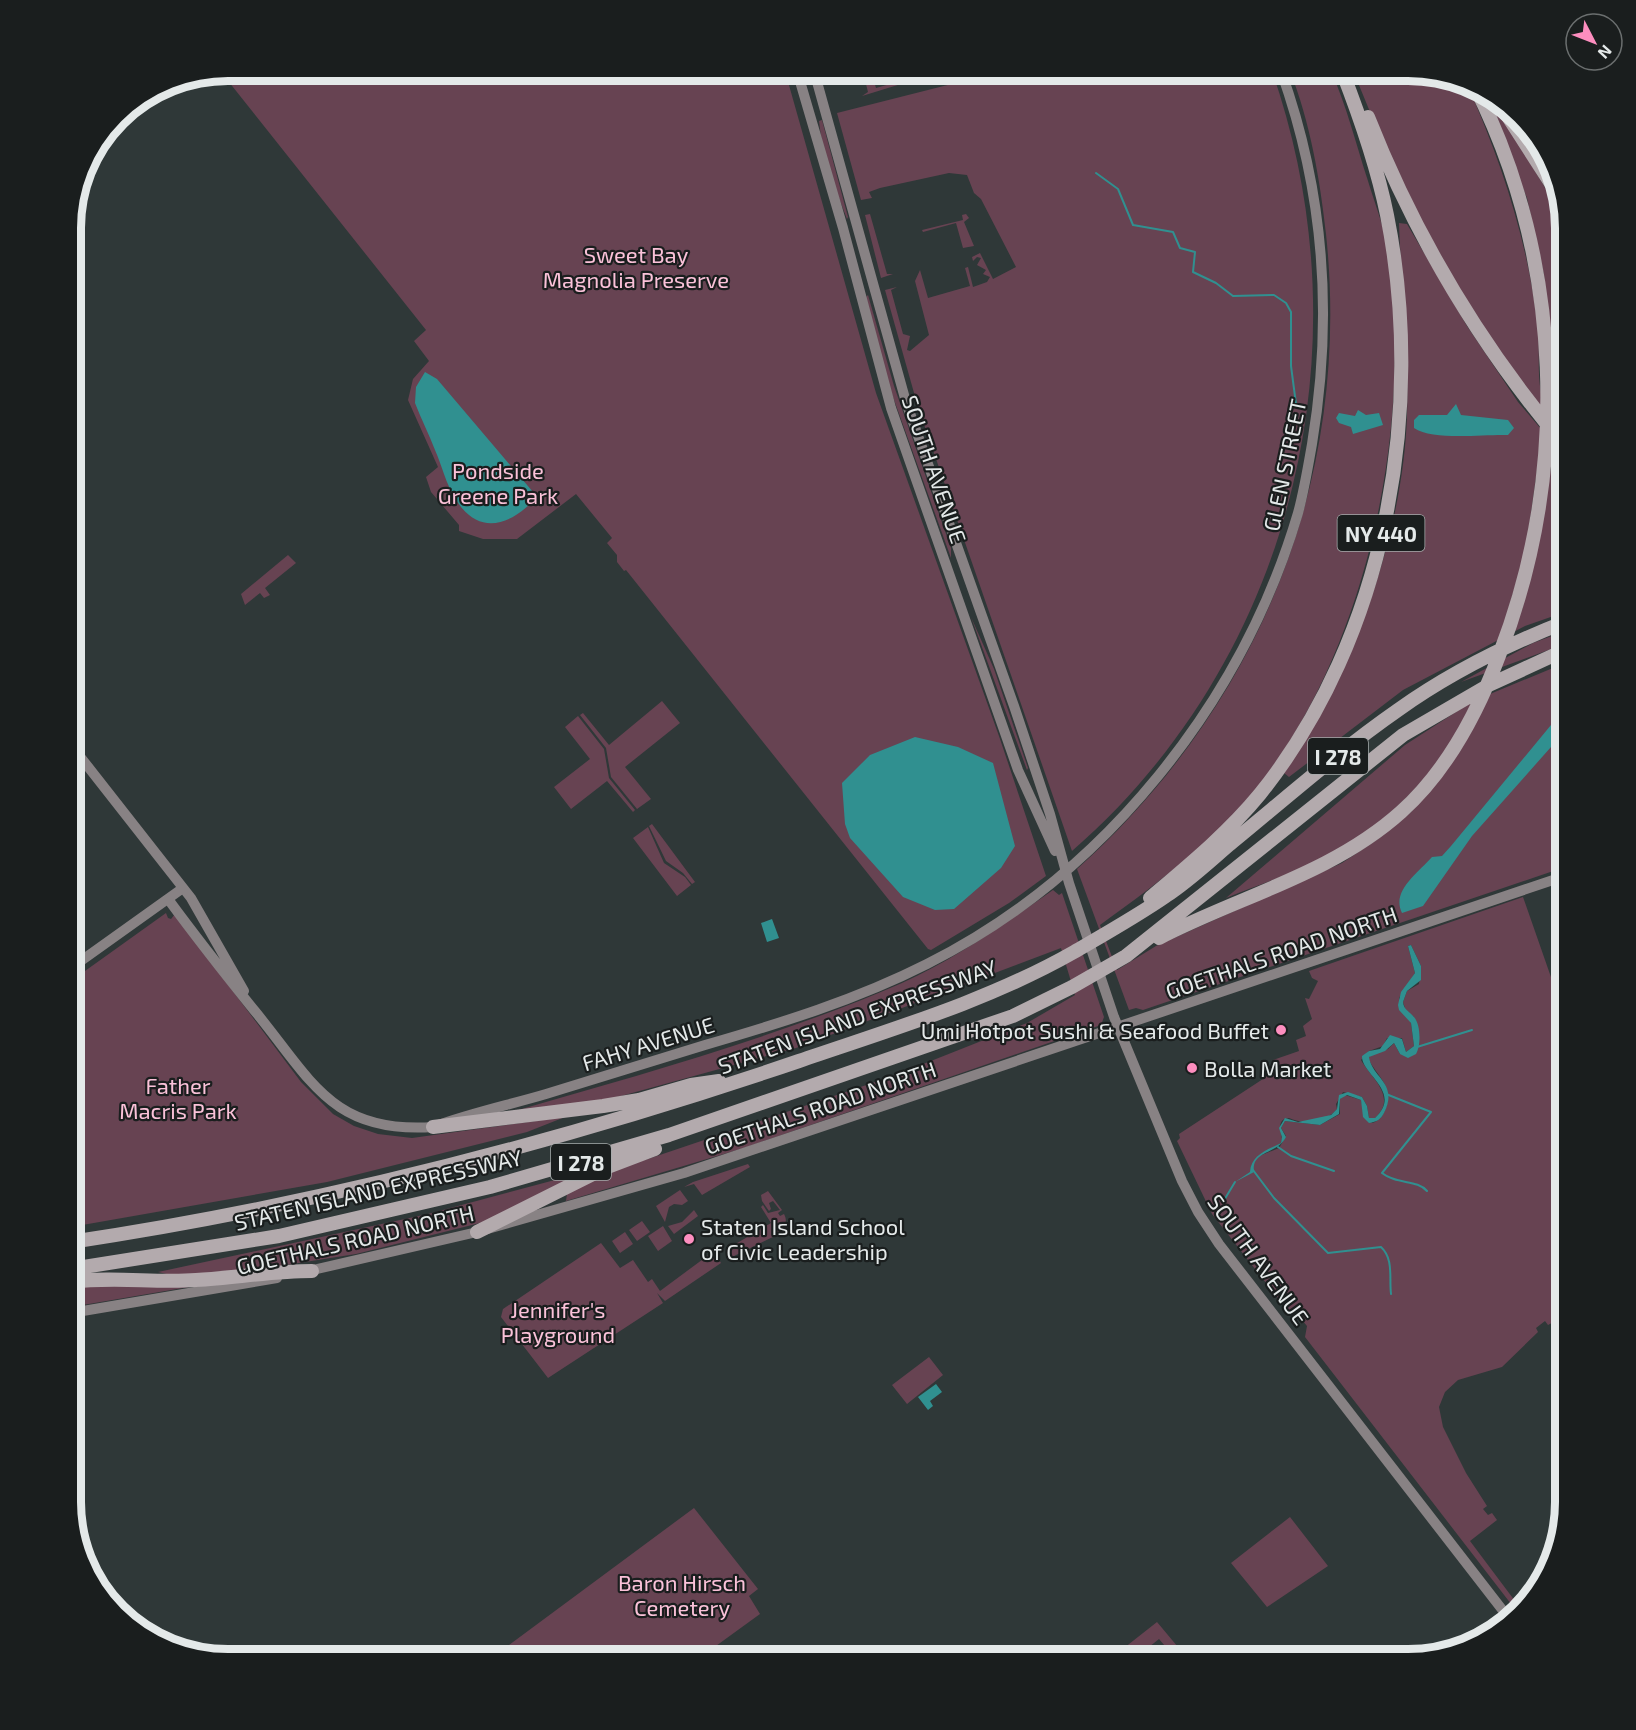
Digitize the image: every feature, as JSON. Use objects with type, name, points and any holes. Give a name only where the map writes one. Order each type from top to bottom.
[{"type":"highway","name":"NY 440","points":[[1113,929],[1228,829],[1260,794],[1288,755],[1319,702],[1345,646],[1375,555],[1393,472],[1397,435],[1401,365],[1399,305],[1383,198],[1346,81]]},
{"type":"highway","points":[[1353,81],[1394,180],[1434,255],[1502,363],[1555,432]]},
{"type":"highway","points":[[1126,956],[1169,933],[1313,870],[1352,849],[1384,826],[1413,801],[1438,771],[1457,743],[1490,679],[1522,589],[1542,493],[1547,434],[1548,378],[1542,302],[1526,222],[1501,146],[1481,101]]},
{"type":"highway","points":[[1515,128],[1544,173]]},
{"type":"highway","name":"I 278","points":[[1128,918],[1168,895],[1362,736],[1401,707],[1480,660],[1555,627]]},
{"type":"highway","name":"STATEN ISLAND EXPRESSWAY","points":[[81,1267],[279,1236],[429,1203],[589,1160],[757,1107],[992,1025],[1072,987],[1126,956],[1403,735],[1480,689],[1555,655]]},
{"type":"highway","name":"STATEN ISLAND EXPRESSWAY","points":[[81,1240],[182,1225],[393,1180],[573,1134],[751,1077],[951,1008],[1050,965],[1113,929]]},
{"type":"highway","points":[[433,1127],[603,1106],[648,1098],[691,1085],[751,1077]]},
{"type":"highway","points":[[477,1232],[614,1164],[673,1144],[757,1107]]},
{"type":"highway","points":[[81,1281],[105,1279],[194,1280],[273,1270],[312,1271]]},
{"type":"street","name":"SOUTH AVENUE","points":[[800,81],[843,228],[891,408],[1018,770],[1036,814],[1065,870]]},
{"type":"street","name":"SOUTH AVENUE","points":[[817,81],[906,402],[1014,706],[1050,814],[1065,870],[1118,1026],[1198,1212],[1219,1244],[1504,1612]]},
{"type":"street","name":"GLEN STREET","points":[[1065,870],[1120,819],[1152,783],[1214,699],[1249,636],[1275,579],[1298,511],[1318,408],[1324,296],[1313,185],[1302,135],[1284,81]]},
{"type":"street","name":"FAHY AVENUE","points":[[81,758],[183,888],[254,1010]]},
{"type":"street","name":"FAHY AVENUE","points":[[168,899],[309,1082],[340,1108],[357,1117],[381,1125],[406,1128],[433,1127],[792,1020],[867,992],[927,964],[972,939],[1025,904],[1065,870]]},
{"type":"street","name":"GOETHALS ROAD NORTH","points":[[81,1311],[312,1271],[477,1232],[719,1162],[1555,880]]},
{"type":"street","points":[[81,961],[183,888]]},
{"type":"green space","name":"Sweet Bay Magnolia Preserve","points":[[228,81],[788,81],[876,393],[999,736],[1046,876],[1009,903],[931,950],[928,949],[626,570],[624,571],[617,562],[617,555],[607,543],[612,538],[576,494],[517,539],[483,539],[459,531],[459,525],[431,492],[426,477],[438,467],[408,400],[413,379],[429,361],[414,341],[426,330]]},
{"type":"green space","points":[[865,81],[874,81],[876,88],[900,81],[911,81],[862,96],[868,92]]},
{"type":"green space","points":[[963,81],[1275,81],[1300,176],[1312,282],[1309,388],[1291,492],[1258,592],[1210,686],[1148,773],[1072,851],[918,407],[885,290],[897,287],[891,290],[903,334],[910,336],[907,350],[910,351],[929,335],[915,281],[920,270],[928,298],[970,286],[965,268],[968,267],[973,287],[987,282],[990,277],[983,274],[986,270],[977,265],[981,258],[977,257],[973,261],[972,257],[980,253],[993,279],[1016,267],[981,199],[974,193],[967,175],[949,173],[880,188],[869,192],[872,198],[861,200],[837,113]]},
{"type":"green space","points":[[1294,81],[1335,81],[1347,112],[1386,241],[1394,307],[1394,376],[1389,446],[1377,516],[1359,585],[1336,651],[1306,713],[1271,769],[1234,814],[1213,835],[1147,891],[1100,925],[1117,970],[1156,946],[1342,863],[1378,839],[1411,812],[1440,779],[1490,694],[1555,667],[1555,870],[1143,1010],[1136,1008],[1129,1010],[1077,869],[1141,805],[1196,735],[1243,661],[1280,582],[1307,499],[1324,413],[1330,325],[1326,234],[1313,151]]},
{"type":"green space","points":[[1357,81],[1417,81],[1446,86],[1472,95],[1512,203],[1528,265],[1538,328],[1541,392],[1555,410],[1555,426],[1499,353],[1460,292],[1424,229],[1386,150]]},
{"type":"green space","points":[[1489,106],[1499,113],[1552,198],[1554,209],[1555,379],[1544,275],[1527,198]]},
{"type":"green space","points":[[822,120],[847,219],[826,158],[819,121]]},
{"type":"green space","points":[[870,214],[887,274],[893,274],[881,278],[865,215]]},
{"type":"green space","points":[[966,214],[969,218],[964,222],[974,246],[963,248],[956,223],[923,232],[922,230],[963,220],[962,215]]},
{"type":"green space","points":[[1399,223],[1407,224],[1467,326],[1518,402],[1555,445],[1555,616],[1525,626],[1403,690],[1289,777],[1284,773],[1350,652],[1382,563],[1399,489],[1406,440],[1406,343]],"holes":[[[1541,441],[1553,455],[1538,546],[1522,610],[1506,617],[1526,549]]]},
{"type":"green space","points":[[868,295],[894,386],[951,548],[951,558],[889,386],[866,297]]},
{"type":"green space","points":[[288,555],[296,563],[265,588],[270,595],[264,598],[260,593],[245,605],[241,594]]},
{"type":"green space","points":[[971,617],[994,669],[1027,770]]},
{"type":"green space","points":[[1555,635],[1555,648],[1461,682],[1533,643]]},
{"type":"green space","points":[[662,701],[680,723],[625,767],[651,799],[637,809],[611,777],[606,748],[580,715],[583,713],[609,745]]},
{"type":"green space","points":[[1473,701],[1460,727],[1427,775],[1408,796],[1365,833],[1315,862],[1226,898],[1405,745]]},
{"type":"green space","points":[[578,716],[604,749],[609,778],[635,810],[633,812],[607,781],[571,809],[554,787],[590,759],[565,727]]},
{"type":"green space","points":[[652,824],[695,882],[692,884],[683,873],[666,861],[649,826]]},
{"type":"green space","points":[[648,827],[664,863],[685,877],[691,885],[677,896],[633,838]]},
{"type":"green space","points":[[1053,890],[1059,895],[1062,893],[1104,1017],[1101,1025],[744,1148],[566,1201],[567,1194],[629,1161],[645,1160],[893,1076],[1027,1023],[1075,995],[1061,948],[796,1048],[603,1101],[501,1115],[754,1039],[853,1003],[922,974],[979,940]]},
{"type":"green space","points":[[1523,897],[1552,980],[1555,980],[1555,1321],[1548,1325],[1545,1321],[1536,1328],[1538,1332],[1502,1367],[1458,1380],[1445,1392],[1439,1407],[1443,1427],[1466,1473],[1487,1506],[1483,1509],[1488,1515],[1492,1513],[1497,1520],[1470,1541],[1515,1602],[1512,1605],[1305,1337],[1307,1326],[1297,1314],[1288,1311],[1212,1214],[1177,1141],[1180,1138],[1179,1134],[1266,1077],[1272,1069],[1273,1060],[1299,1051],[1296,1040],[1306,1036],[1303,1026],[1312,1019],[1305,998],[1309,999],[1318,981],[1312,978],[1309,971]],"holes":[[[1411,945],[1421,966],[1419,984],[1407,991],[1403,1002],[1406,1011],[1414,1017],[1416,1054],[1400,1054],[1394,1043],[1388,1049],[1373,1053],[1368,1058],[1384,1082],[1388,1094],[1388,1102],[1380,1118],[1372,1123],[1364,1112],[1361,1100],[1345,1095],[1340,1099],[1340,1114],[1320,1125],[1285,1121],[1281,1128],[1286,1136],[1279,1148],[1257,1157],[1281,1143],[1280,1124],[1284,1119],[1308,1122],[1327,1117],[1337,1109],[1336,1104],[1343,1092],[1362,1097],[1367,1106],[1369,1118],[1375,1118],[1384,1103],[1383,1095],[1361,1060],[1369,1051],[1383,1046],[1387,1038],[1402,1038],[1406,1052],[1414,1046],[1411,1023],[1399,998],[1415,973],[1408,946]]]},
{"type":"green space","name":"Father Macris Park","points":[[166,913],[171,919],[175,914],[301,1082],[333,1114],[354,1126],[378,1134],[412,1138],[565,1117],[527,1132],[327,1182],[81,1225],[81,974]]},
{"type":"green space","points":[[748,1164],[750,1167],[702,1195],[694,1184],[684,1187],[693,1182]]},
{"type":"green space","points":[[581,1173],[488,1221],[356,1254],[241,1272],[175,1276],[158,1272],[428,1214]]},
{"type":"green space","points":[[680,1190],[688,1201],[682,1205],[674,1204],[669,1207],[665,1222],[656,1206]]},
{"type":"green space","points":[[768,1191],[782,1210],[778,1213],[780,1216],[784,1214],[786,1222],[784,1227],[779,1234],[732,1257],[727,1249],[771,1223],[761,1207],[763,1205],[768,1213],[780,1210],[773,1201],[769,1203],[771,1209],[769,1211],[762,1201],[761,1195]]},
{"type":"green space","points":[[694,1210],[698,1216],[674,1234],[668,1226],[682,1222]]},
{"type":"green space","points":[[642,1221],[650,1232],[637,1241],[629,1230]]},
{"type":"green space","points":[[663,1226],[672,1241],[658,1251],[648,1236]]},
{"type":"green space","points":[[625,1232],[633,1244],[620,1253],[612,1241]]},
{"type":"green space","name":"Jennifer's Playground","points":[[601,1243],[620,1268],[633,1260],[648,1282],[652,1279],[660,1291],[714,1251],[721,1263],[665,1301],[657,1293],[663,1303],[548,1378],[501,1317],[503,1309]]},
{"type":"green space","points":[[101,1284],[189,1287],[81,1305],[81,1287]]},
{"type":"green space","points":[[929,1357],[943,1375],[907,1404],[892,1385]]},
{"type":"green space","name":"Baron Hirsch Cemetery","points":[[694,1508],[758,1589],[749,1596],[760,1614],[712,1649],[504,1649]]},
{"type":"green space","points":[[1290,1517],[1328,1566],[1267,1607],[1231,1563]]},
{"type":"green space","points":[[1157,1622],[1180,1649],[1168,1649],[1159,1639],[1146,1649],[1123,1649]]},
{"type":"water","points":[[425,372],[437,379],[533,492],[532,502],[522,511],[502,522],[492,523],[482,522],[463,510],[449,487],[415,403],[416,387]]},
{"type":"water","points":[[1456,404],[1461,415],[1508,420],[1514,428],[1508,435],[1446,436],[1414,428],[1414,420],[1419,415],[1447,415]]},
{"type":"water","points":[[1358,410],[1366,415],[1379,413],[1383,425],[1353,434],[1351,427],[1339,423],[1336,418],[1339,413],[1355,416]]},
{"type":"water","points":[[1555,720],[1555,743],[1472,836],[1423,906],[1402,913],[1400,897],[1408,883],[1432,857],[1442,856]]},
{"type":"water","points":[[915,737],[958,747],[993,763],[1015,846],[1001,868],[954,909],[935,910],[903,897],[850,838],[845,824],[842,783],[870,755]]},
{"type":"water","points":[[772,919],[779,938],[767,942],[761,923]]},
{"type":"water","points":[[1411,945],[1421,966],[1421,980],[1407,991],[1403,1002],[1418,1025],[1419,1046],[1416,1054],[1408,1058],[1400,1054],[1394,1043],[1385,1051],[1369,1057],[1387,1088],[1388,1103],[1382,1117],[1369,1123],[1363,1117],[1361,1100],[1347,1095],[1340,1099],[1339,1114],[1320,1125],[1285,1121],[1281,1128],[1286,1137],[1282,1143],[1256,1160],[1254,1172],[1235,1182],[1250,1172],[1253,1161],[1257,1157],[1281,1143],[1279,1128],[1285,1118],[1298,1122],[1331,1115],[1337,1109],[1339,1095],[1348,1092],[1362,1097],[1367,1106],[1369,1118],[1375,1118],[1382,1109],[1385,1100],[1383,1092],[1363,1063],[1362,1056],[1369,1051],[1380,1049],[1390,1035],[1402,1039],[1406,1052],[1414,1046],[1411,1023],[1399,1010],[1398,1005],[1401,992],[1415,973],[1408,946]]},
{"type":"water","points":[[936,1384],[942,1392],[930,1401],[933,1406],[928,1410],[918,1397]]},
{"type":"waterway","points":[[1096,173],[1118,189],[1133,225],[1173,232],[1180,248],[1195,252],[1193,272],[1216,283],[1233,296],[1274,295],[1286,303],[1291,312],[1291,366],[1296,404],[1301,407]]},
{"type":"waterway","points":[[1417,1047],[1472,1030]]},
{"type":"waterway","points":[[1386,1094],[1431,1112],[1382,1173],[1388,1177],[1418,1185],[1427,1191]]},
{"type":"waterway","points":[[1278,1147],[1291,1156],[1334,1171]]},
{"type":"waterway","points":[[1253,1170],[1274,1198],[1328,1253],[1381,1247],[1388,1257],[1391,1294]]},
{"type":"waterway","points":[[1223,1202],[1235,1182]]},
{"type":"place","name":"Umi Hotpot Sushi & Seafood Buffet","points":[[1281,1030]]},
{"type":"place","name":"Bolla Market","points":[[1192,1068]]},
{"type":"place","name":"Staten Island School of Civic Leadership","points":[[689,1239]]},
{"type":"park label","name":"Pondside Greene Park","points":[[498,482]]}]
